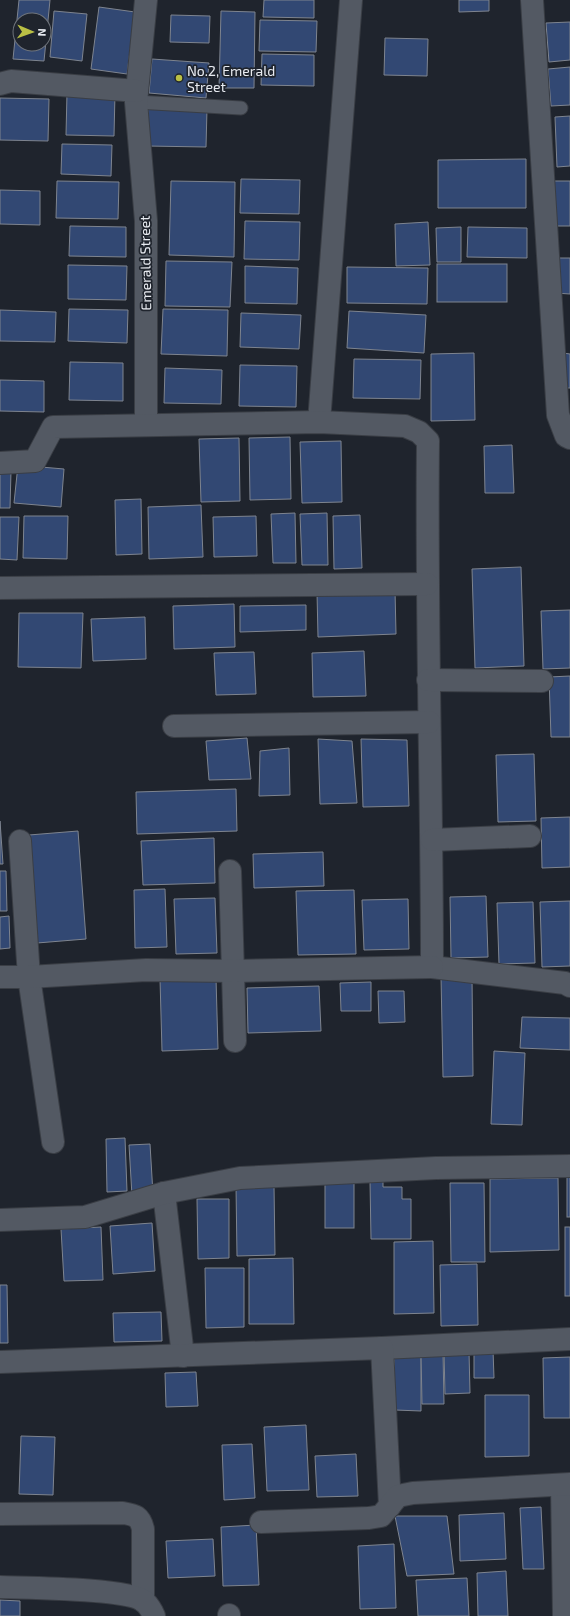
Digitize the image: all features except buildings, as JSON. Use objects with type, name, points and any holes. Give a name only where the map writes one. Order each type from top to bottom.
[{"type":"street","name":"Emerald Street","points":[[146,0],[137,96],[146,221],[146,425]]},
{"type":"street","points":[[319,422],[351,0]]},
{"type":"street","points":[[532,0],[558,415],[566,436],[570,438]]},
{"type":"street","points":[[0,84],[11,81],[137,96]]},
{"type":"street","points":[[0,463],[36,461],[54,426],[319,422],[405,426],[419,432],[428,441],[427,584],[432,840],[432,967]]},
{"type":"street","points":[[0,588],[427,584]]},
{"type":"street","points":[[428,680],[542,681]]},
{"type":"street","points":[[174,726],[429,722]]},
{"type":"street","points":[[432,840],[530,836]]},
{"type":"street","points":[[20,841],[29,977],[53,1142]]},
{"type":"street","points":[[230,872],[235,1041]]},
{"type":"street","points":[[0,977],[29,977],[146,970],[234,971],[432,967],[566,984],[570,986]]},
{"type":"street","points":[[0,1220],[85,1217],[164,1193],[240,1178],[436,1168],[570,1166]]},
{"type":"street","points":[[164,1193],[183,1356]]},
{"type":"street","points":[[0,1362],[382,1348],[570,1339]]},
{"type":"street","points":[[382,1348],[390,1506]]},
{"type":"street","points":[[261,1522],[369,1518],[381,1516],[398,1496],[413,1493],[566,1485],[564,1616]]},
{"type":"street","points":[[0,1514],[123,1513],[136,1515],[141,1520],[143,1529],[149,1608]]},
{"type":"street","points":[[0,1587],[118,1593],[149,1608]]},
{"type":"lane","points":[[137,96],[242,108]]},
{"type":"place","name":"No.2, Emerald Street","points":[[179,78]]}]
